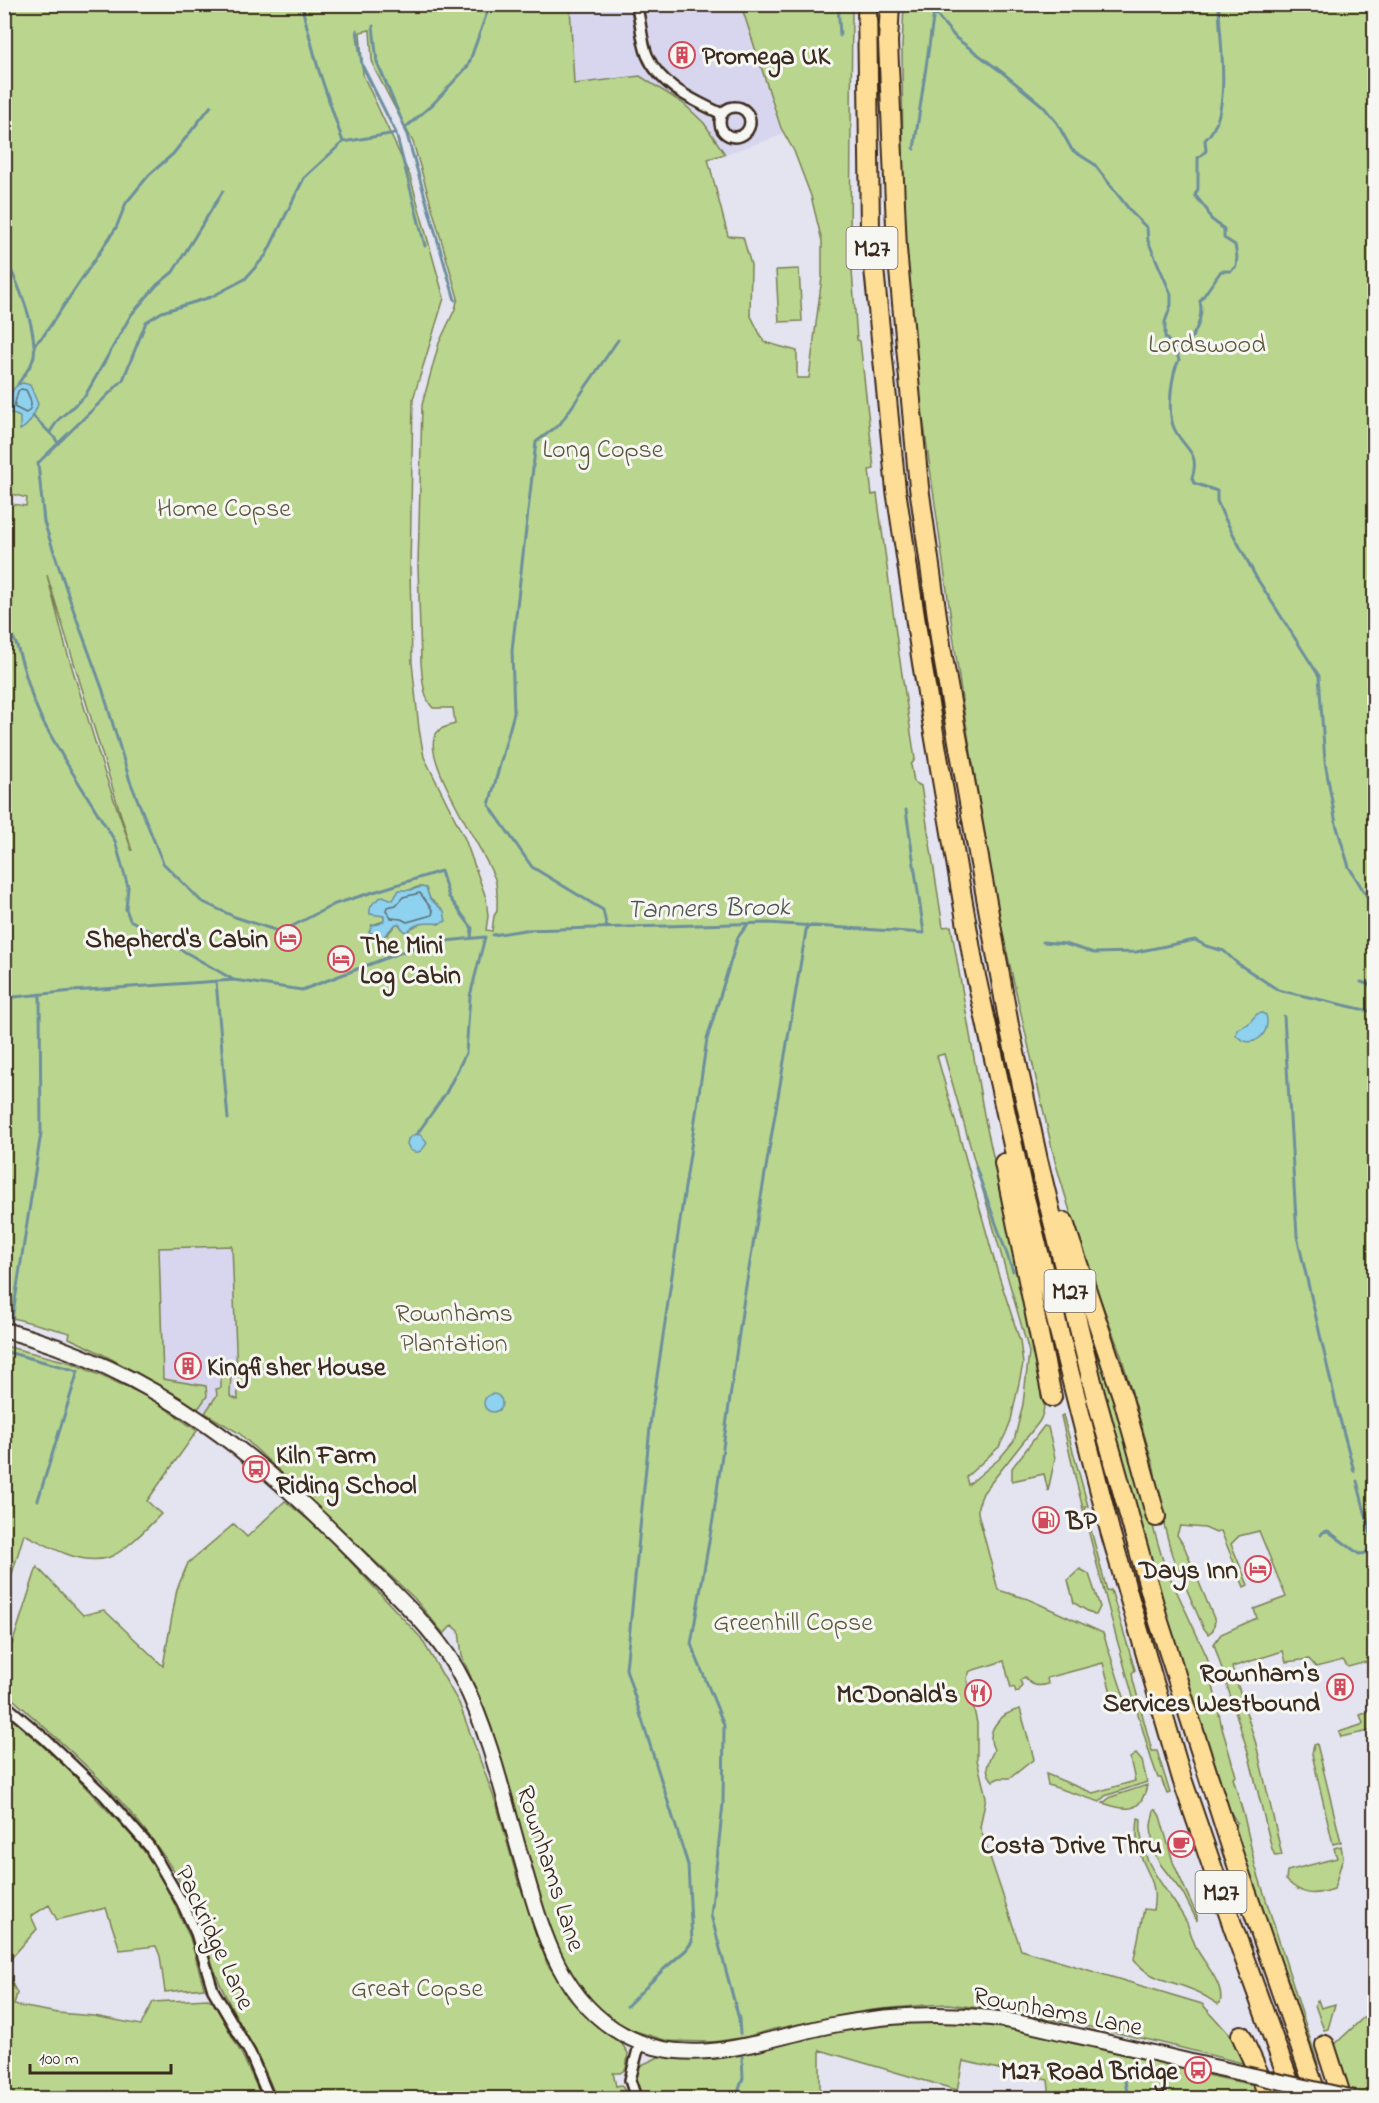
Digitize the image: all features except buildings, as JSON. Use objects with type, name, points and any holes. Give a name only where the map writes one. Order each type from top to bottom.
[{"type":"highway","name":"M27","points":[[867,4],[870,228],[896,490],[922,663],[974,967],[992,1104],[1052,1397]]},
{"type":"highway","name":"M27","points":[[890,4],[888,42],[897,249],[919,487],[942,652],[1009,1024],[1038,1160],[1095,1394],[1159,1622],[1234,1856],[1318,2098]]},
{"type":"highway","name":"M27","points":[[974,967],[1021,1182],[1110,1531],[1182,1779],[1295,2098]]},
{"type":"highway","name":"M27","points":[[1038,1160],[1056,1197],[1123,1400],[1156,1517]]},
{"type":"highway","points":[[1241,2035],[1270,2098]]},
{"type":"highway","points":[[1325,2045],[1342,2098]]},
{"type":"street","points":[[636,4],[647,54],[657,72],[672,87],[722,114]]},
{"type":"street","name":"Rownhams Lane","points":[[4,1330],[53,1344],[96,1361],[148,1386],[194,1415],[266,1470],[311,1510],[420,1621],[455,1665],[471,1697],[535,1907],[556,1962],[577,1995],[592,2012],[614,2029],[640,2043],[675,2051],[708,2052],[739,2048],[854,2021],[946,2015],[1014,2022],[1356,2098]]},
{"type":"street","name":"Packridge Lane","points":[[4,1704],[104,1795],[149,1846],[182,1903],[196,1933],[213,1990],[250,2053],[269,2098]]},
{"type":"street","points":[[636,2098],[630,2080],[640,2043]]},
{"type":"shaded area","points":[[570,5],[741,5],[784,132],[777,137],[725,154],[704,123],[684,104],[640,76],[574,84]]},
{"type":"shaded area","points":[[232,1246],[239,1433],[163,1386],[160,1339],[159,1248]]},
{"type":"green space","points":[[4,5],[570,5],[574,84],[640,76],[684,104],[704,123],[725,154],[708,159],[728,236],[743,237],[751,265],[750,314],[764,342],[797,351],[797,378],[809,378],[822,277],[822,241],[811,196],[794,151],[781,128],[741,5],[852,5],[850,243],[857,340],[860,341],[874,469],[869,470],[872,495],[877,494],[915,759],[911,765],[914,782],[921,786],[943,927],[951,926],[984,1115],[1044,1392],[1042,1417],[983,1493],[978,1513],[998,1590],[1028,1599],[1103,1633],[1127,1706],[1122,1712],[1116,1711],[1103,1663],[1047,1678],[1048,1684],[1044,1685],[1032,1684],[1025,1677],[1020,1680],[1022,1685],[1016,1692],[1014,1687],[1011,1688],[1004,1661],[970,1671],[967,1678],[977,1723],[977,1760],[986,1797],[980,1827],[1021,1950],[1202,2004],[1238,2044],[1246,2064],[1075,2024],[949,2004],[871,2010],[713,2042],[668,2041],[620,2024],[588,2000],[566,1968],[548,1925],[485,1711],[462,1656],[459,1631],[452,1625],[444,1634],[414,1598],[239,1433],[205,1413],[217,1395],[216,1389],[221,1388],[221,1369],[231,1372],[230,1396],[238,1400],[232,1246],[159,1248],[163,1379],[206,1386],[207,1396],[198,1409],[119,1363],[69,1338],[70,1333],[5,1316],[4,503],[26,506],[27,498],[4,492]],"holes":[[[370,30],[375,70],[413,142],[458,298],[439,343],[422,405],[418,566],[421,662],[424,686],[430,704],[433,708],[453,708],[455,724],[437,732],[434,739],[434,751],[457,808],[495,879],[497,911],[492,931],[486,930],[488,916],[486,898],[465,839],[424,757],[412,663],[410,569],[413,399],[444,298],[410,176],[363,75],[360,32]],[[47,575],[132,851],[104,771],[65,645]],[[418,887],[426,888],[430,899],[441,908],[439,924],[422,924],[407,932],[396,924],[387,935],[372,925],[384,921],[384,916],[380,915],[387,899],[393,900]],[[944,1054],[1029,1352],[1023,1404],[1014,1441],[999,1459],[968,1485],[966,1477],[999,1447],[1006,1433],[1023,1364],[1020,1341],[997,1270],[937,1056]]]},
{"type":"green space","name":"Lordswood","points":[[904,5],[1374,5],[1374,1660],[1348,1667],[1343,1660],[1316,1667],[1309,1659],[1286,1662],[1283,1651],[1232,1667],[1256,1744],[1282,1855],[1275,1856],[1272,1849],[1248,1752],[1214,1644],[1221,1634],[1257,1618],[1254,1609],[1286,1597],[1259,1531],[1239,1536],[1231,1544],[1248,1585],[1244,1587],[1221,1531],[1216,1533],[1205,1528],[1180,1526],[1177,1535],[1184,1546],[1215,1621],[1213,1630],[1208,1634],[1172,1555],[1163,1521],[1154,1468],[1121,1355],[1081,1248],[1055,1161],[999,918],[963,706],[910,324],[903,182]]},
{"type":"green space","points":[[799,269],[802,321],[779,322],[776,270]]},
{"type":"green space","points":[[5,1346],[72,1363],[151,1398],[197,1431],[147,1501],[161,1514],[136,1539],[107,1558],[85,1559],[54,1549],[24,1534],[5,1597]]},
{"type":"green space","points":[[1099,1354],[1164,1564],[1207,1657],[1222,1728],[1236,1776],[1233,1778],[1255,1865],[1318,2064],[1315,2065],[1233,1826],[1237,1823],[1225,1802],[1192,1699],[1153,1570],[1095,1355]]},
{"type":"green space","points":[[1063,1415],[1088,1506],[1085,1507],[1107,1591],[1111,1590],[1135,1670],[1132,1673],[1133,1680],[1152,1751],[1157,1751],[1170,1793],[1167,1794],[1151,1758],[1114,1630],[1071,1459],[1061,1416]]},
{"type":"green space","points":[[1044,1426],[1048,1427],[1055,1458],[1048,1491],[1044,1474],[1012,1481],[1012,1468]]},
{"type":"green space","name":"Great Copse","points":[[285,1501],[324,1533],[421,1638],[459,1703],[497,1806],[519,1885],[527,1902],[547,1964],[571,1997],[622,2044],[628,2053],[626,2069],[620,2073],[613,2073],[616,2086],[621,2085],[630,2098],[276,2098],[222,1988],[187,1895],[163,1854],[144,1828],[100,1780],[5,1692],[4,1652],[9,1654],[37,1567],[83,1615],[104,1610],[163,1666],[177,1589],[188,1563],[234,1524],[247,1537]]},
{"type":"green space","points":[[1080,1569],[1089,1574],[1100,1607],[1096,1615],[1074,1603],[1068,1580]]},
{"type":"green space","points":[[1020,1709],[1034,1759],[1010,1778],[999,1778],[993,1781],[987,1770],[994,1750],[991,1743],[993,1729],[1001,1718]]},
{"type":"green space","points":[[1372,1711],[1374,1730],[1341,1737],[1339,1732],[1361,1725],[1363,1723],[1360,1715]]},
{"type":"green space","points":[[5,1713],[64,1765],[133,1837],[159,1871],[190,1938],[204,1988],[165,1992],[160,1956],[156,1946],[120,1950],[106,1908],[57,1920],[49,1905],[31,1916],[37,1929],[5,1965]]},
{"type":"green space","points":[[1317,1744],[1341,1842],[1333,1844],[1312,1754],[1314,1745]]},
{"type":"green space","points":[[1136,1754],[1142,1761],[1147,1782],[1105,1796],[1100,1802],[1048,1785],[1046,1774],[1093,1793],[1135,1781],[1130,1758]]},
{"type":"green space","points":[[1147,1785],[1137,1806],[1119,1808],[1103,1803],[1111,1797]]},
{"type":"green space","points":[[1154,1810],[1160,1816],[1173,1862],[1197,1916],[1197,1921],[1184,1895],[1153,1851],[1151,1825]]},
{"type":"green space","points":[[1138,1818],[1141,1819],[1141,1835],[1149,1862],[1187,1923],[1197,1950],[1218,1984],[1221,1997],[1218,2004],[1188,1988],[1147,1972],[1134,1959],[1144,1909],[1153,1910],[1154,1899],[1152,1883],[1138,1846]]},
{"type":"green space","points":[[1341,1846],[1343,1857],[1334,1889],[1320,1893],[1308,1893],[1286,1880],[1287,1871],[1337,1858],[1334,1848]]},
{"type":"green space","points":[[5,1970],[17,1993],[14,2005],[141,2025],[153,2002],[208,1999],[214,2003],[262,2098],[5,2098]]},
{"type":"green space","points":[[1318,2000],[1321,2008],[1335,2004],[1328,2029],[1324,2030],[1315,2005]]},
{"type":"green space","points":[[1363,2018],[1374,2019],[1374,2098],[1346,2098],[1331,2048]]},
{"type":"green space","points":[[962,2020],[1048,2033],[1072,2043],[1178,2064],[1187,2067],[1192,2072],[1254,2085],[1260,2098],[1050,2098],[1048,2080],[963,2061],[957,2090],[820,2050],[820,2098],[643,2098],[635,2085],[637,2067],[661,2056],[810,2035],[884,2021]]},
{"type":"water","points":[[23,383],[30,385],[38,404],[29,422],[20,430],[20,417],[6,411],[13,390]]},
{"type":"water","points":[[426,888],[430,899],[444,911],[446,921],[423,923],[412,927],[407,932],[396,924],[383,937],[369,932],[372,925],[384,921],[384,916],[370,914],[370,908],[375,901],[383,896],[393,900],[399,890]]},
{"type":"water","points":[[1257,1014],[1266,1015],[1267,1022],[1266,1029],[1259,1038],[1248,1042],[1236,1035],[1237,1029],[1248,1024]]},
{"type":"water","points":[[415,1134],[421,1135],[427,1143],[416,1152],[410,1150],[407,1144],[408,1139]]},
{"type":"water","points":[[493,1394],[499,1397],[502,1403],[499,1409],[493,1412],[487,1409],[484,1403],[487,1397]]},
{"type":"waterway","points":[[301,4],[318,68],[343,142]]},
{"type":"waterway","points":[[405,128],[433,104],[468,66],[490,4]]},
{"type":"waterway","points":[[838,4],[840,36]]},
{"type":"waterway","points":[[1176,350],[1187,343],[1196,330],[1199,323],[1200,301],[1221,271],[1231,271],[1236,266],[1235,245],[1224,238],[1224,229],[1211,219],[1195,195],[1198,189],[1198,158],[1206,151],[1205,140],[1214,128],[1222,97],[1219,9],[1216,4]]},
{"type":"waterway","points":[[914,149],[934,12],[956,38],[1043,106],[1057,123],[1072,150],[1094,164],[1132,213],[1147,228],[1148,241],[1171,294],[1171,305],[1165,322],[1165,337],[1176,350],[1179,360],[1171,394],[1174,428],[1193,456],[1192,478],[1194,483],[1217,491],[1217,501],[1223,515],[1256,577],[1319,676],[1325,762],[1336,824],[1349,867],[1374,908]]},
{"type":"waterway","points":[[373,26],[377,62],[405,128],[455,300]]},
{"type":"waterway","points":[[357,30],[362,65],[396,133],[425,246]]},
{"type":"waterway","points":[[18,384],[32,361],[34,345],[44,335],[116,228],[126,203],[149,175],[173,154],[211,106]]},
{"type":"waterway","points":[[396,133],[343,142],[304,178],[266,255],[245,279],[211,297],[162,312],[146,322],[123,380],[38,463],[44,522],[102,688],[130,781],[163,863],[201,901],[235,917],[281,932],[335,904],[441,871],[449,897],[472,928],[471,938]]},
{"type":"waterway","points":[[50,432],[58,420],[85,396],[131,315],[157,285],[173,272],[223,191]]},
{"type":"waterway","points":[[4,256],[24,299],[34,345]]},
{"type":"waterway","points":[[607,928],[603,910],[532,867],[489,805],[514,713],[512,650],[536,442],[560,424],[618,340]]},
{"type":"waterway","points":[[33,416],[58,443]]},
{"type":"waterway","points":[[4,618],[17,646],[33,699],[42,720],[115,841],[128,887],[126,909],[130,920],[232,979]]},
{"type":"waterway","name":"Tanners Brook","points":[[493,935],[525,930],[768,923],[924,933],[906,810]]},
{"type":"waterway","points":[[627,2006],[692,1942],[688,1865],[626,1669],[651,1417],[707,1039],[738,937],[748,924]]},
{"type":"waterway","points":[[740,2034],[739,2019],[711,1915],[723,1804],[724,1725],[691,1644],[713,1519],[744,1298],[807,925]]},
{"type":"waterway","name":"Tanners Brook","points":[[4,998],[234,980],[302,990],[426,943],[485,937],[470,996],[466,1053],[446,1093],[417,1134]]},
{"type":"waterway","name":"Tanners Brook","points":[[1043,942],[1065,944],[1094,953],[1136,952],[1195,940],[1224,951],[1237,963],[1278,990],[1374,1012]]},
{"type":"waterway","points":[[216,981],[228,1119]]},
{"type":"waterway","points":[[1361,982],[1374,986]]},
{"type":"waterway","points":[[12,1320],[41,1133],[40,994]]},
{"type":"waterway","points":[[1284,1016],[1297,1236],[1354,1471]]},
{"type":"waterway","points":[[976,1168],[1013,1271]]},
{"type":"waterway","points":[[7,1347],[7,1352],[78,1371],[38,1500]]},
{"type":"waterway","points":[[1321,1535],[1328,1531],[1359,1554],[1371,1548],[1373,1543],[1357,1481]]},
{"type":"waterway","points":[[736,2098],[743,2078],[742,2055]]},
{"type":"waterway","points":[[1124,2075],[1128,2098]]},
{"type":"place","name":"Promega UK","points":[[682,55]]},
{"type":"place","name":"Shepherd's Cabin","points":[[288,938]]},
{"type":"place","name":"The Mini Log Cabin","points":[[341,959]]},
{"type":"place","name":"Kingfisher House","points":[[188,1366]]},
{"type":"place","name":"Kiln Farm Riding School","points":[[256,1469]]},
{"type":"place","name":"BP","points":[[1046,1520]]},
{"type":"place","name":"Days Inn","points":[[1258,1569]]},
{"type":"place","name":"Rownham's Services Westbound","points":[[1340,1687]]},
{"type":"place","name":"McDonald's","points":[[978,1693]]},
{"type":"place","name":"Costa Drive Thru","points":[[1181,1844]]},
{"type":"place","name":"M27 Road Bridge","points":[[1198,2070]]},
{"type":"park label","name":"Long Copse","points":[[603,448]]},
{"type":"park label","name":"Home Copse","points":[[224,507]]},
{"type":"park label","name":"Rownhams Plantation","points":[[454,1327]]},
{"type":"park label","name":"Greenhill Copse","points":[[793,1621]]}]
